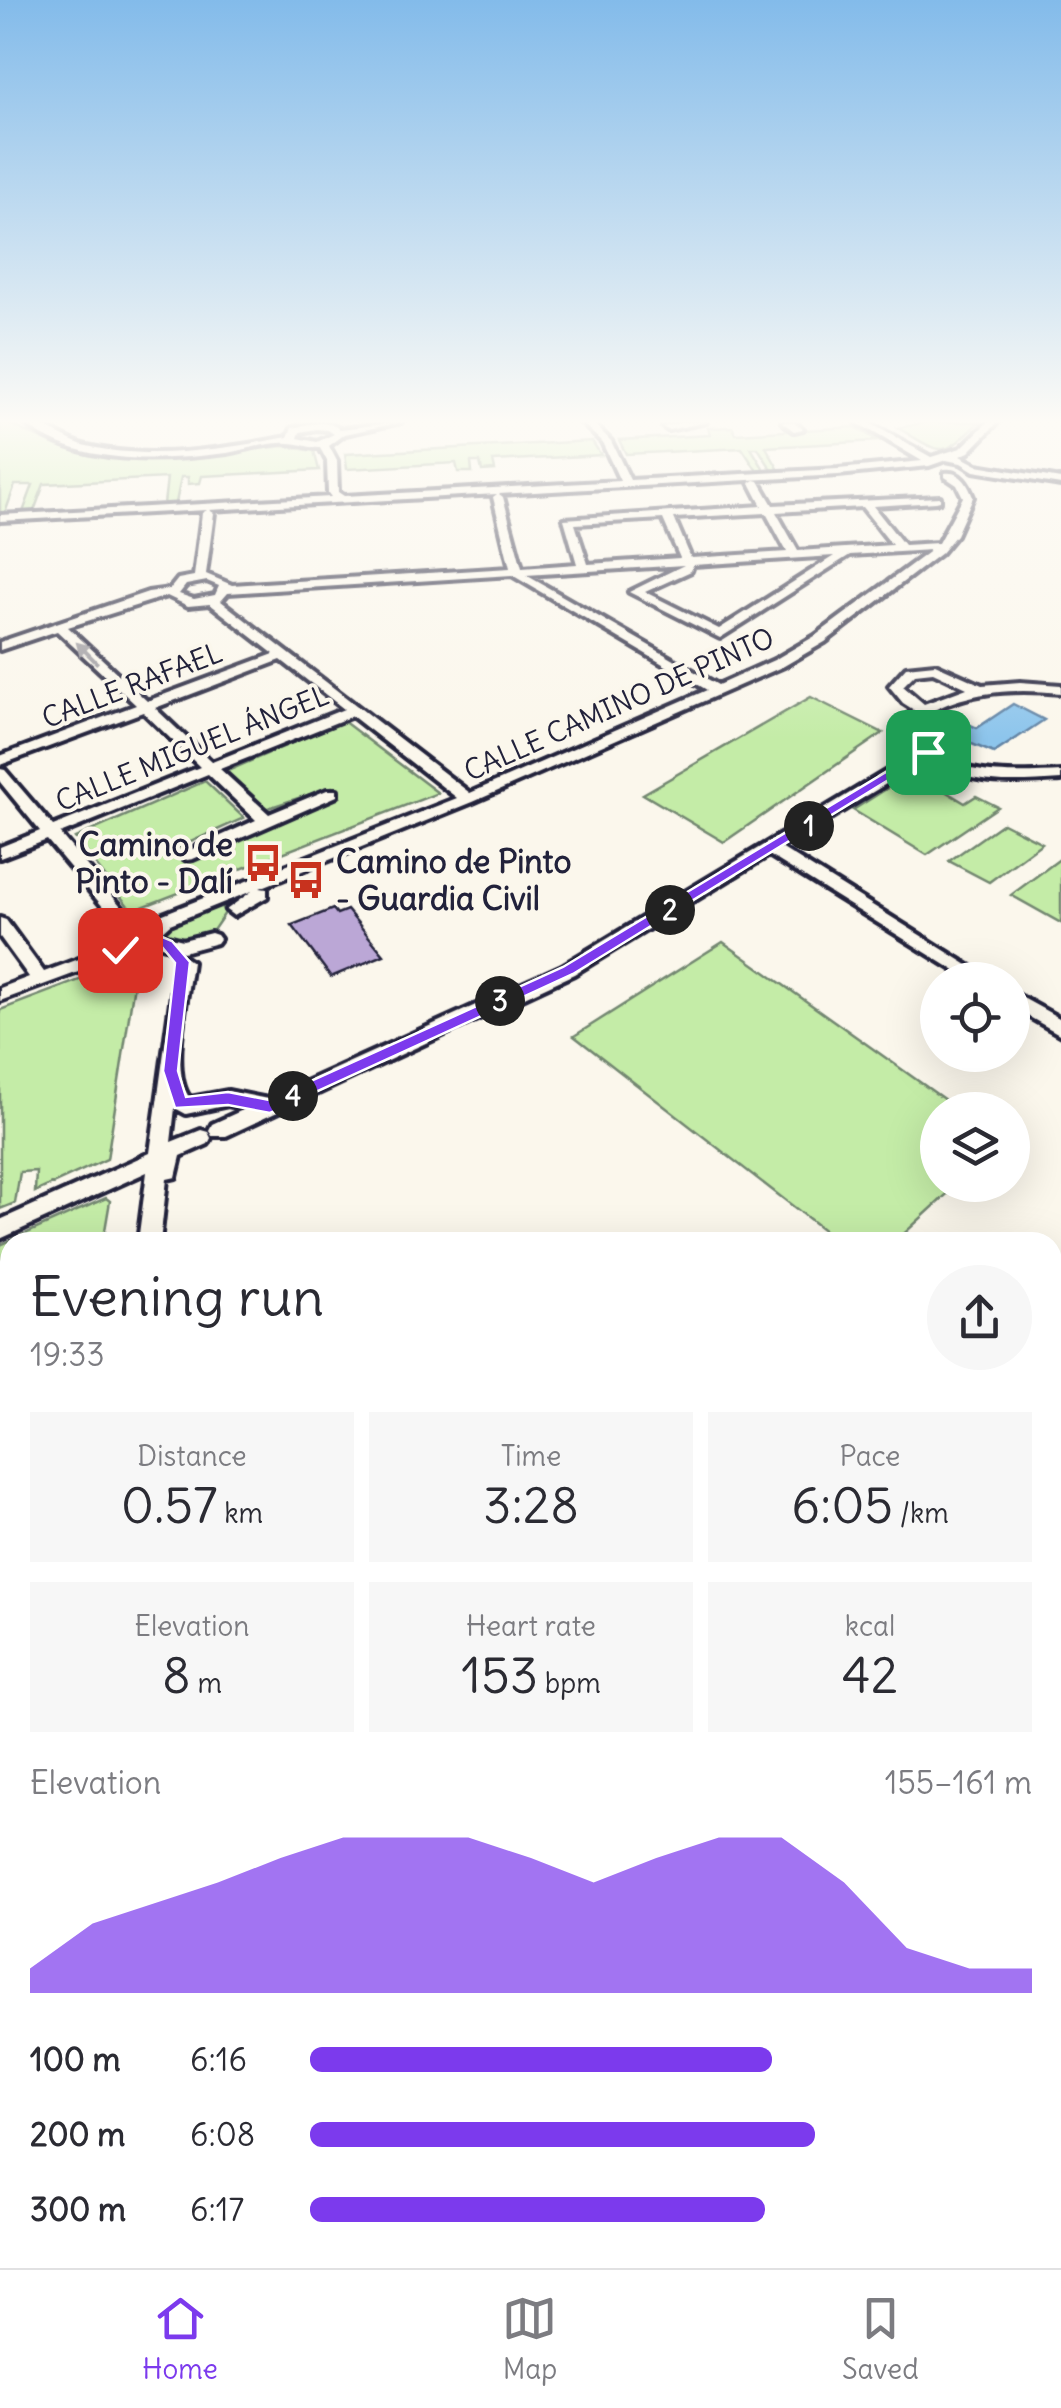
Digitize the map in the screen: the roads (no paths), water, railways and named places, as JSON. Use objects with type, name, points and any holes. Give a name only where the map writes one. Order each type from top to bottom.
[{"type":"street","points":[[200,577],[206,528]]},
{"type":"street","points":[[506,528],[518,574],[720,692]]},
{"type":"street","points":[[570,528],[584,569]]},
{"type":"street","points":[[674,528],[693,563]]},
{"type":"street","points":[[779,528],[796,556]]},
{"type":"street","points":[[884,528],[901,549]]},
{"type":"street","name":"CALLE CAMINO DE PINTO","points":[[158,937],[164,920],[468,799],[720,692],[820,639],[942,546],[952,528]]},
{"type":"street","name":"CALLE CAMINO DE PINTO","points":[[234,910],[253,896],[476,807],[732,697],[812,658],[952,552],[965,528]]},
{"type":"street","points":[[172,592],[174,598],[186,602],[212,600],[226,589],[942,546]]},
{"type":"street","points":[[693,563],[635,592],[720,634],[846,552]]},
{"type":"street","points":[[0,646],[152,595],[172,592],[182,582],[200,577],[222,581],[226,589]]},
{"type":"street","points":[[212,600],[468,799]]},
{"type":"street","points":[[60,626],[267,821]]},
{"type":"street","name":"CALLE RAFAEL","points":[[0,761],[281,656]]},
{"type":"street","points":[[922,709],[896,686],[912,670],[934,668],[980,689]]},
{"type":"street","points":[[1061,689],[1014,683],[980,689],[922,709],[907,721],[908,734],[928,752],[972,774],[990,778],[1061,776]]},
{"type":"street","name":"CALLE MIGUEL ÁNGEL","points":[[0,853],[351,711]]},
{"type":"street","points":[[161,1232],[171,1154],[568,970],[772,850],[928,752]]},
{"type":"street","points":[[0,774],[128,924],[190,945],[211,939]]},
{"type":"street","points":[[188,855],[332,793]]},
{"type":"street","points":[[772,850],[953,962]]},
{"type":"street","points":[[150,1232],[182,962],[228,926],[234,910],[231,903],[213,900]]},
{"type":"street","points":[[0,924],[8,947],[40,980]]},
{"type":"street","points":[[0,995],[158,937]]},
{"type":"street","points":[[158,937],[182,962]]},
{"type":"street","points":[[1030,1009],[1061,1028]]},
{"type":"street","points":[[170,1071],[176,1097],[186,1106],[228,1098],[270,1106]]},
{"type":"street","points":[[0,1230],[160,1157]]},
{"type":"water","points":[[1013,704],[1044,720],[994,753],[930,727],[949,715],[977,728]]},
{"type":"place","name":"Camino de Pinto - Dalí","points":[[263,863]]},
{"type":"place","name":"Camino de Pinto - Guardia Civil","points":[[306,880]]}]
